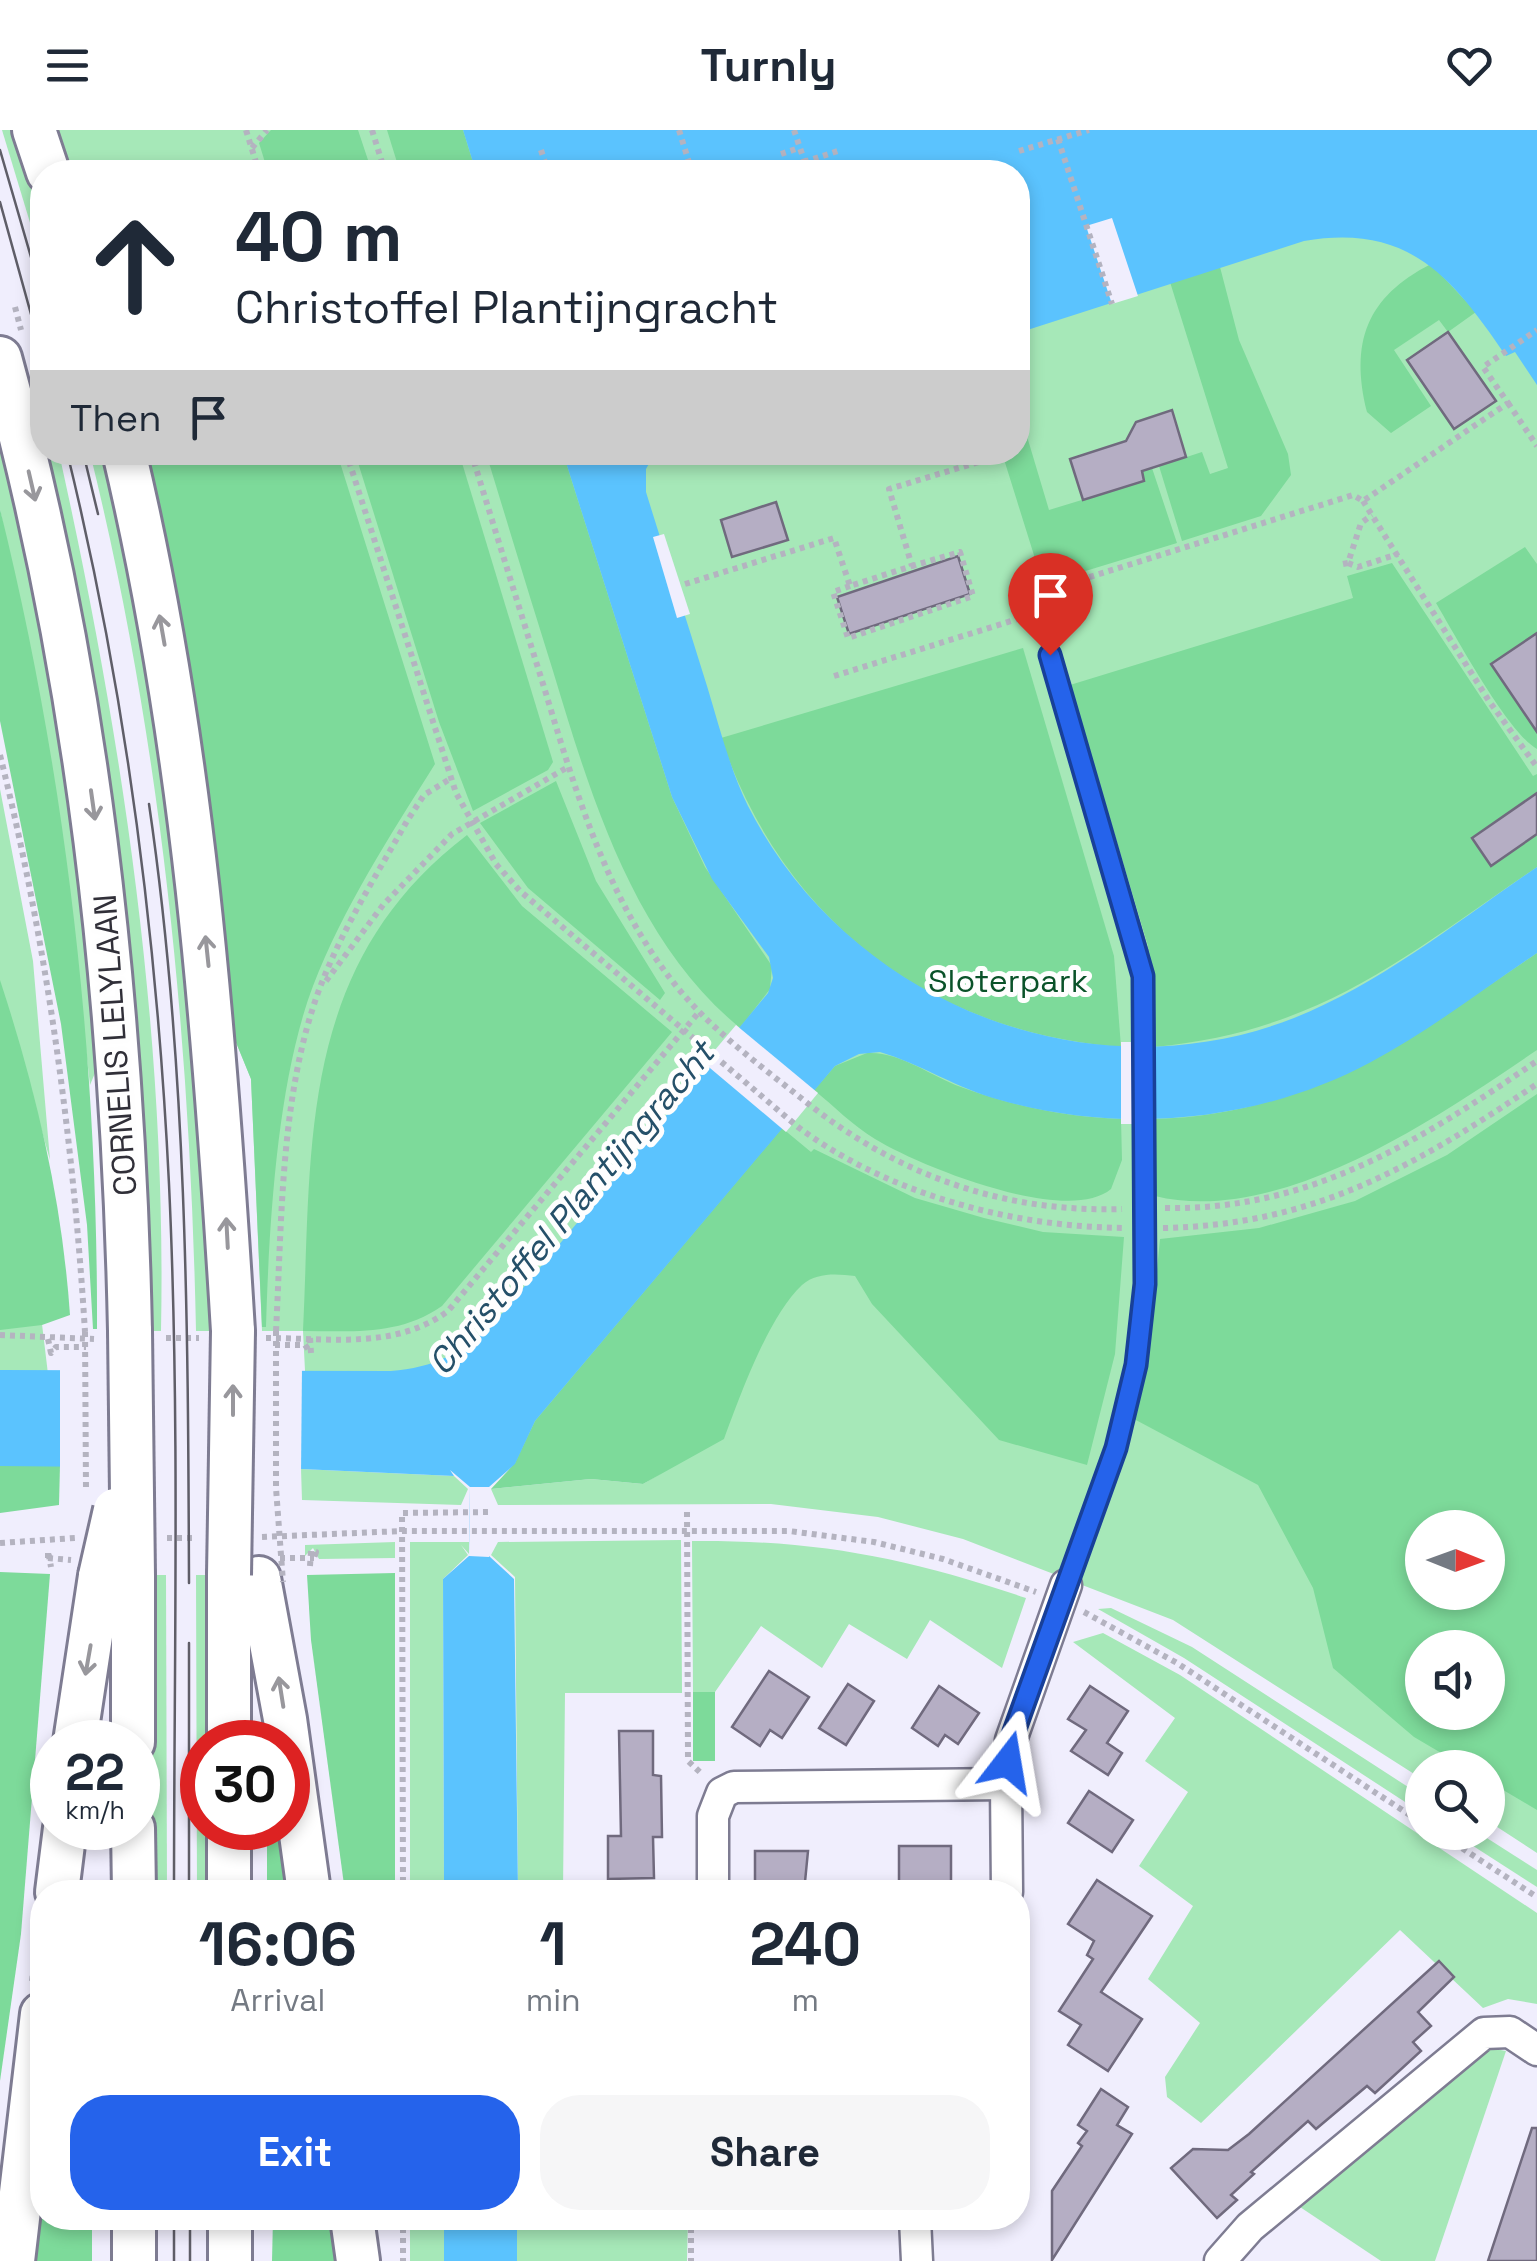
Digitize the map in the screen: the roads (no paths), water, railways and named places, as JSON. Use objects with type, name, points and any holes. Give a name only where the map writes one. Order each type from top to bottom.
[{"type":"main road","points":[[34,130],[44,160]]},
{"type":"main road","name":"CORNELIS LELYLAAN","points":[[0,358],[68,653],[103,880],[120,1057],[132,1336],[130,1436],[106,1565],[130,1720]]},
{"type":"main road","points":[[127,465],[160,618],[198,861],[216,1048],[234,1336],[233,1470],[263,1573],[306,1880]]},
{"type":"main road","points":[[79,1720],[106,1565]]},
{"type":"main road","points":[[233,1720],[263,1573]]},
{"type":"main road","points":[[58,1880],[62,1850]]},
{"type":"main road","points":[[134,1850],[134,1880]]},
{"type":"main road","points":[[229,1850],[229,1880]]},
{"type":"main road","points":[[13,2261],[30,2116]]},
{"type":"main road","points":[[134,2230],[134,2261]]},
{"type":"main road","points":[[230,2230],[230,2261]]},
{"type":"main road","points":[[354,2230],[358,2261]]},
{"type":"street","points":[[1007,1880],[1006,1784],[1011,1740],[1063,1594]]},
{"type":"street","points":[[713,1880],[713,1816],[722,1793],[750,1785],[1006,1784]]},
{"type":"street","points":[[1220,2261],[1250,2228],[1484,2033],[1510,2032],[1537,2050]]},
{"type":"street","points":[[915,2230],[917,2261]]},
{"type":"lane","points":[[1050,655],[1139,953],[1144,1016],[1146,1228],[1142,1319],[1128,1406],[1063,1594]]},
{"type":"water","points":[[463,130],[1537,130],[1537,385],[1515,352],[1506,356],[1446,280],[1400,249],[1372,240],[1304,241],[1030,329],[1030,160],[472,160]]},
{"type":"water","points":[[567,465],[648,465],[646,492],[725,746],[748,806],[791,875],[846,933],[910,981],[981,1016],[1057,1038],[1136,1047],[1215,1040],[1294,1018],[1327,1004],[1419,949],[1537,867],[1537,953],[1435,1024],[1371,1062],[1328,1082],[1237,1110],[1190,1117],[1094,1117],[1000,1100],[880,1052],[859,1054],[835,1066],[535,1421],[515,1464],[489,1487],[489,1556],[514,1579],[518,1880],[444,1880],[443,1579],[469,1556],[470,1487],[450,1470],[454,1476],[301,1469],[0,1466],[0,1370],[391,1371],[447,1357],[472,1342],[494,1323],[768,993],[773,978],[769,957],[712,879],[672,797]]},
{"type":"water","points":[[444,2230],[517,2230],[517,2261],[444,2261]]},
{"type":"tram line","points":[[0,150],[30,254]]},
{"type":"tram line","points":[[0,202],[30,311]]},
{"type":"tram line","points":[[70,465],[106,633],[136,816],[164,1092],[174,1361],[174,1880]]},
{"type":"tram line","points":[[86,465],[98,514]]},
{"type":"tram line","points":[[149,804],[162,901],[178,1095],[186,1290],[189,1583]]},
{"type":"tram line","points":[[189,1643],[189,1880]]},
{"type":"tram line","points":[[174,2230],[174,2261]]},
{"type":"tram line","points":[[190,2230],[190,2261]]},
{"type":"park label","name":"Sloterpark","points":[[1008,981]]},
{"type":"water label","name":"Christoffel Plantijngracht","points":[[571,1208]]}]
